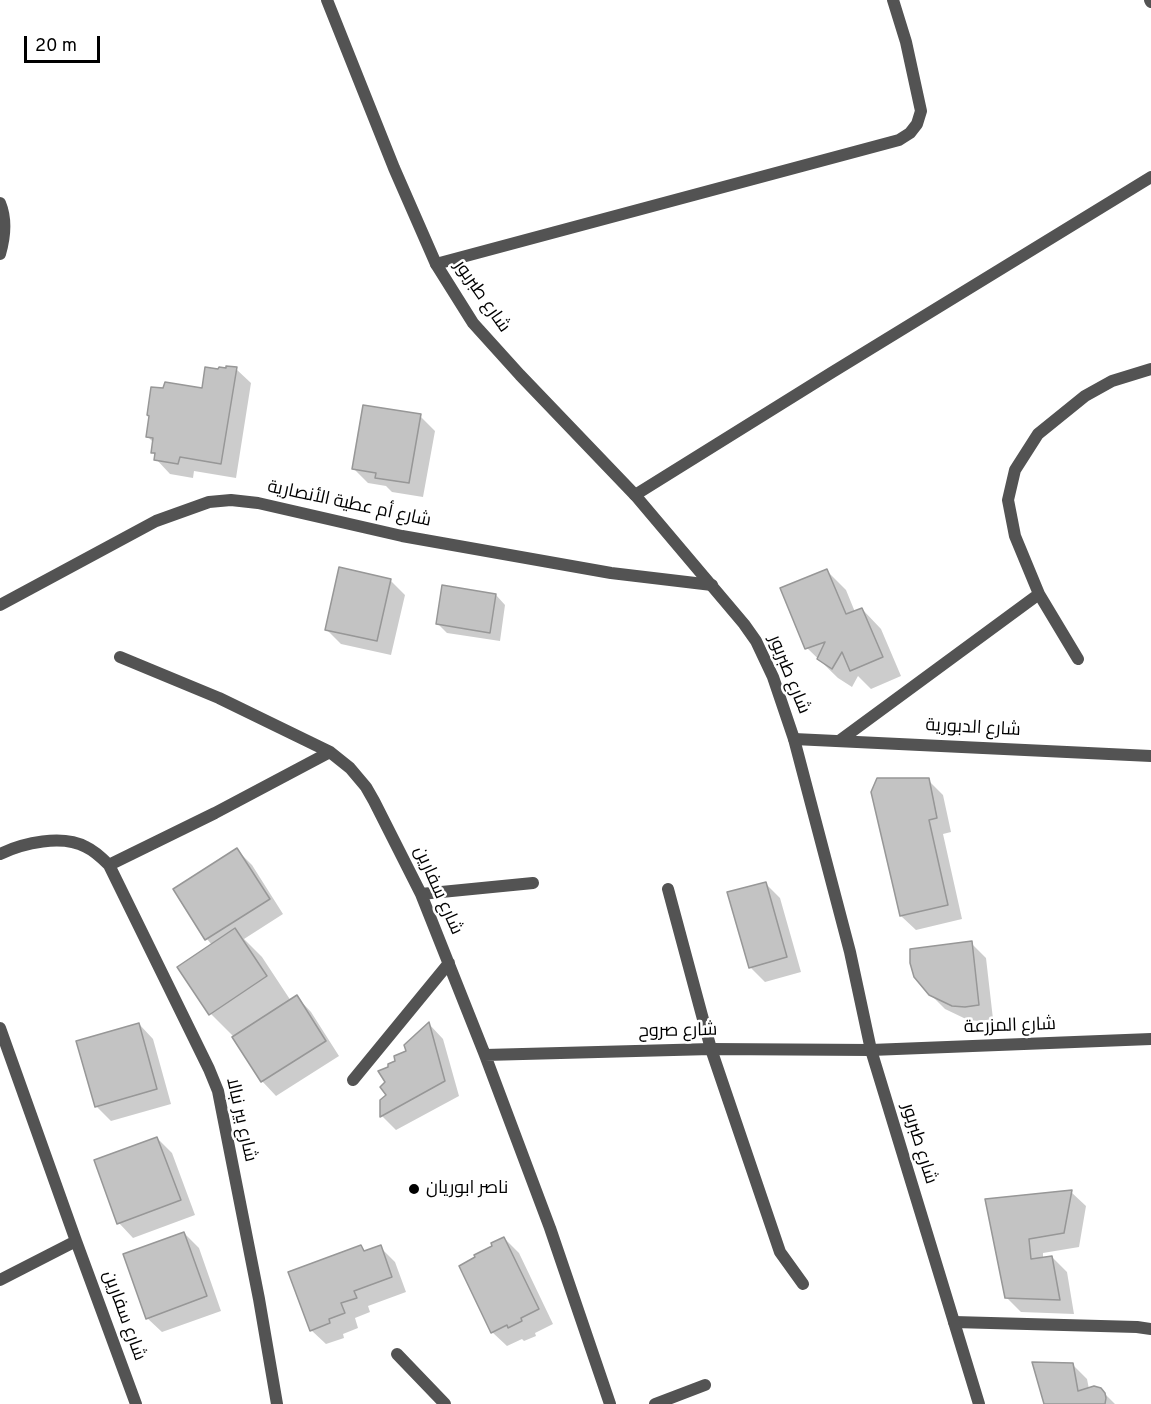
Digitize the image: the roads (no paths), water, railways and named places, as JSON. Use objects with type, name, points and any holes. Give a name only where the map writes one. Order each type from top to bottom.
[{"type":"street","name":"شارع طبربور","points":[[327,0],[394,168],[436,264],[472,323],[635,495],[712,585],[756,642],[773,677],[794,740],[850,952],[871,1050],[979,1404]]},
{"type":"street","points":[[436,264],[898,140],[910,133],[917,124],[921,111],[906,42],[893,0]]},
{"type":"street","points":[[635,495],[870,348],[1151,177]]},
{"type":"street","points":[[0,203],[5,214],[5,232],[0,254]]},
{"type":"street","points":[[1078,659],[1039,594],[1015,536],[1008,500],[1015,470],[1038,434],[1085,396],[1112,381],[1151,369]]},
{"type":"street","name":"شارع أم عطية الأنصارية","points":[[0,605],[156,521],[209,502],[231,501],[258,503],[402,536],[611,573],[712,585]]},
{"type":"street","points":[[839,741],[1039,594]]},
{"type":"street","name":"شارع سفارين","points":[[120,657],[219,698],[330,752],[350,768],[374,801],[421,894],[449,963],[550,1228],[610,1404]]},
{"type":"street","name":"شارع الدبورية","points":[[794,740],[1151,756]]},
{"type":"street","points":[[0,854],[24,844],[62,841],[85,846],[109,865],[215,813],[330,752]]},
{"type":"street","name":"شارع بير نبالا","points":[[109,865],[218,1091],[277,1404]]},
{"type":"street","points":[[421,894],[533,883]]},
{"type":"street","points":[[668,889],[711,1048],[780,1252],[803,1284]]},
{"type":"street","points":[[353,1080],[449,963]]},
{"type":"street","name":"شارع سفارين","points":[[0,1028],[136,1404]]},
{"type":"street","name":"شارع المزرعة","points":[[871,1050],[1151,1039]]},
{"type":"street","name":"شارع صروح","points":[[485,1055],[711,1048],[871,1050]]},
{"type":"street","points":[[0,1280],[76,1241]]},
{"type":"street","points":[[954,1322],[1151,1329]]},
{"type":"street","points":[[397,1354],[445,1404]]},
{"type":"street","points":[[655,1404],[705,1385]]},
{"type":"place","name":"ناصر ابوريان","points":[[414,1189]]}]
